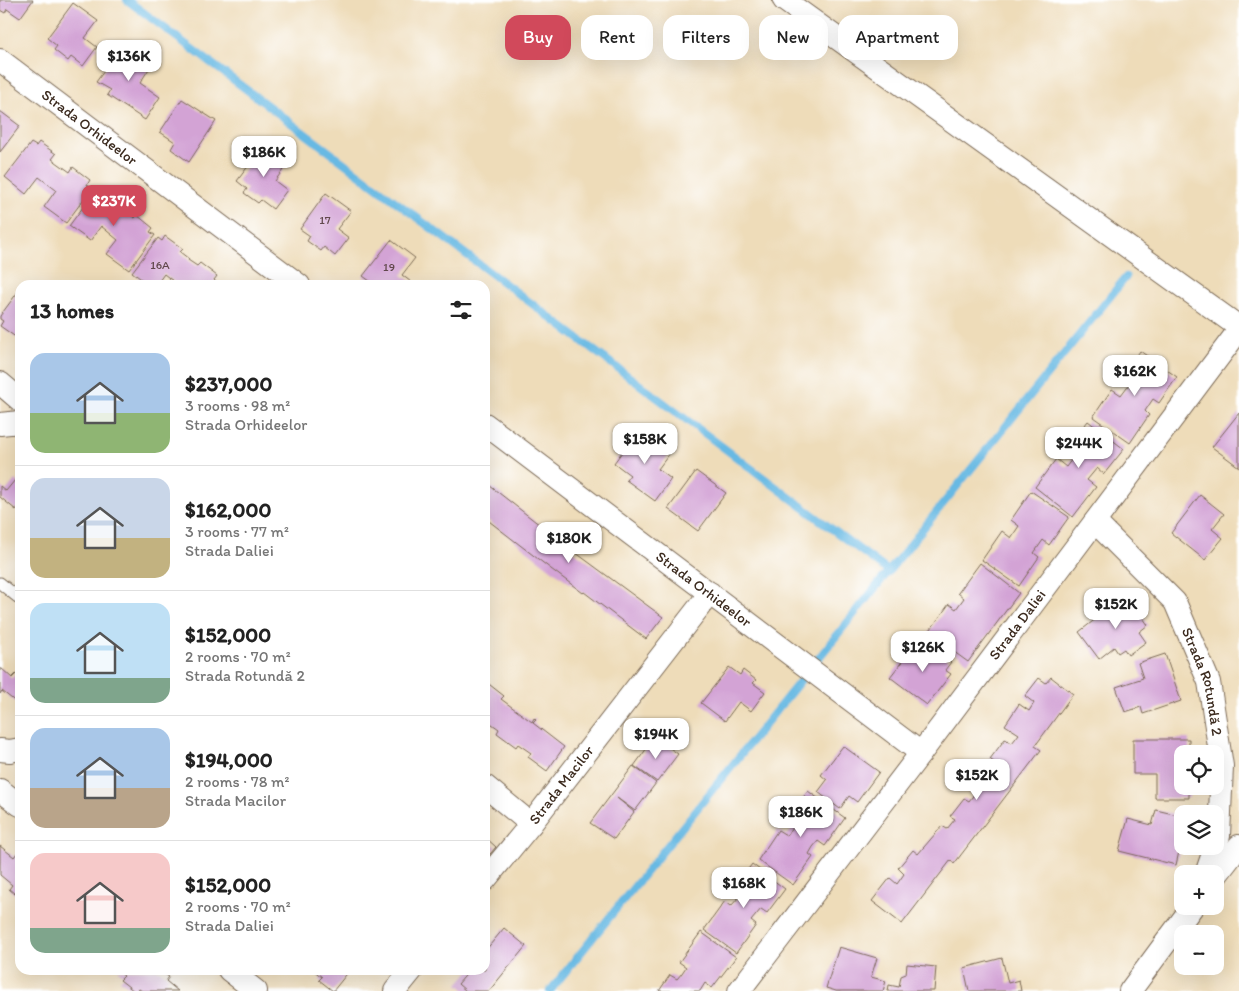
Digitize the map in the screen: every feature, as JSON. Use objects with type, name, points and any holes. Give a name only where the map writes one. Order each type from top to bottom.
[{"type":"street","points":[[784,0],[1239,328]]},
{"type":"street","name":"Strada Orhideelor","points":[[0,60],[292,280]]},
{"type":"street","name":"Strada Daliei","points":[[739,991],[921,753],[1239,328]]},
{"type":"street","points":[[0,383],[15,396]]},
{"type":"street","points":[[0,424],[15,422]]},
{"type":"street","name":"Strada Orhideelor","points":[[490,428],[921,753]]},
{"type":"street","name":"Strada Rotundă 2","points":[[1095,522],[1175,602],[1209,682],[1222,766],[1219,836],[1209,865]]},
{"type":"street","name":"Strada Macilor","points":[[490,874],[531,824],[710,593]]},
{"type":"street","points":[[0,750],[15,750]]},
{"type":"street","points":[[0,790],[15,801]]},
{"type":"street","points":[[490,790],[531,824]]},
{"type":"street","points":[[1224,866],[1239,846]]},
{"type":"street","points":[[1125,991],[1136,983],[1186,915]]},
{"type":"street","points":[[235,975],[256,991]]},
{"type":"street","points":[[395,991],[408,975]]},
{"type":"lane","points":[[0,583],[15,595]]},
{"type":"building","points":[[0,0],[33,0],[20,18],[7,9],[5,13],[0,10]]},
{"type":"building","points":[[73,3],[98,21],[85,38],[97,47],[83,66],[71,57],[68,61],[54,50],[57,46],[47,38]]},
{"type":"building","points":[[123,45],[152,64],[140,83],[160,97],[145,120],[107,95],[110,90],[96,82]]},
{"type":"building","points":[[182,99],[216,121],[189,162],[171,149],[175,142],[160,132]]},
{"type":"building","points":[[0,111],[20,126],[0,152]]},
{"type":"building","points":[[39,142],[56,154],[52,159],[70,172],[73,167],[90,180],[87,185],[92,188],[66,223],[44,207],[56,190],[39,177],[26,194],[5,177],[31,143],[36,146]]},
{"type":"building","points":[[264,145],[288,163],[275,181],[287,190],[273,209],[261,200],[258,203],[244,193],[247,189],[237,181]]},
{"type":"building","points":[[103,189],[120,202],[118,205],[126,212],[135,218],[137,215],[153,228],[150,232],[155,235],[129,270],[107,254],[118,240],[101,226],[90,241],[69,226],[95,191],[99,194]]},
{"type":"building","points":[[326,193],[351,211],[337,229],[349,238],[335,256],[324,247],[321,251],[307,241],[310,236],[300,229]]},
{"type":"building","points":[[165,236],[183,249],[180,252],[188,260],[197,266],[200,263],[217,276],[214,280],[172,280],[164,274],[160,280],[142,280],[132,272],[158,238],[162,241]]},
{"type":"building","points":[[391,240],[415,258],[402,275],[408,280],[368,280],[363,276]]},
{"type":"building","points":[[15,296],[15,337],[0,326],[3,321],[0,319],[0,316]]},
{"type":"building","points":[[1140,351],[1177,377],[1159,403],[1153,399],[1145,411],[1149,415],[1130,443],[1093,417],[1112,389],[1121,395],[1130,383],[1122,377]]},
{"type":"building","points":[[1239,413],[1239,467],[1212,447]]},
{"type":"building","points":[[1088,421],[1124,449],[1104,474],[1097,468],[1087,480],[1096,487],[1073,517],[1035,487],[1056,459],[1066,467],[1075,455],[1066,449]]},
{"type":"building","points":[[639,429],[670,453],[658,469],[671,479],[655,501],[626,480],[630,475],[614,463]]},
{"type":"building","points":[[696,471],[726,493],[698,531],[668,509]]},
{"type":"building","points":[[15,480],[15,509],[0,497],[0,486],[6,491]]},
{"type":"building","points":[[490,486],[568,547],[663,617],[646,639],[490,522]]},
{"type":"building","points":[[1031,491],[1069,517],[1049,545],[1043,540],[1034,553],[1039,557],[1019,586],[982,560],[1002,531],[1011,538],[1019,526],[1011,520]]},
{"type":"building","points":[[1200,495],[1224,514],[1212,529],[1223,538],[1205,560],[1171,533]]},
{"type":"building","points":[[980,563],[1019,593],[968,662],[928,633],[949,604],[956,609],[964,598],[958,593]]},
{"type":"building","points":[[1120,600],[1125,607],[1132,602],[1148,625],[1139,632],[1146,642],[1128,655],[1124,649],[1118,653],[1114,647],[1099,659],[1079,632]]},
{"type":"building","points":[[915,645],[924,652],[930,645],[951,662],[945,670],[951,674],[927,705],[890,677]]},
{"type":"building","points":[[1165,654],[1181,701],[1143,714],[1141,707],[1125,712],[1116,687],[1143,678],[1138,663]]},
{"type":"building","points":[[729,667],[740,675],[743,670],[756,680],[753,683],[765,692],[751,711],[739,702],[725,721],[701,703]]},
{"type":"building","points":[[1,668],[12,678],[15,675],[15,701],[2,691],[0,694]]},
{"type":"building","points":[[1051,677],[1073,694],[1035,746],[1041,750],[954,864],[951,860],[902,924],[872,901],[890,878],[897,884],[904,874],[898,868],[913,850],[918,854],[942,826],[947,829],[955,819],[950,816],[964,798],[969,801],[976,792],[969,788],[985,767],[991,772],[997,765],[990,759],[1005,739],[1012,743],[1019,734],[1005,725],[1019,704],[1029,711],[1034,703],[1025,696],[1039,678],[1046,683]]},
{"type":"building","points":[[490,685],[504,696],[501,699],[532,722],[534,718],[536,720],[533,723],[564,747],[547,771],[528,757],[531,753],[518,744],[516,747],[497,733],[499,729],[490,723]]},
{"type":"building","points":[[655,737],[678,754],[657,782],[634,766]]},
{"type":"building","points":[[1133,739],[1189,739],[1189,745],[1174,745],[1174,795],[1189,795],[1189,798],[1155,798],[1155,774],[1133,774]]},
{"type":"building","points":[[843,746],[879,772],[857,802],[849,796],[840,809],[818,792],[827,780],[821,775]]},
{"type":"building","points":[[633,766],[656,783],[635,811],[617,798],[634,812],[614,839],[590,823]]},
{"type":"building","points":[[808,791],[845,818],[825,846],[818,841],[813,847],[809,854],[813,857],[793,885],[758,860],[778,830],[786,835],[791,831],[795,824],[788,819]]},
{"type":"building","points":[[1156,810],[1174,814],[1174,855],[1178,855],[1176,865],[1119,851],[1128,819],[1152,825]]},
{"type":"building","points":[[490,842],[496,847],[490,854]]},
{"type":"building","points":[[0,846],[14,857],[15,856],[15,894],[9,889],[12,885],[0,875]]},
{"type":"building","points":[[752,864],[785,889],[767,913],[761,909],[751,921],[756,925],[736,953],[704,930],[725,901],[731,906],[740,896],[732,891]]},
{"type":"building","points":[[504,928],[526,946],[489,991],[466,991],[458,984],[466,975],[490,975],[490,945]]},
{"type":"building","points":[[701,932],[736,957],[712,988],[705,983],[700,991],[659,991],[670,975],[677,979],[682,973],[686,967],[679,962]]},
{"type":"building","points":[[839,947],[877,958],[871,977],[886,981],[883,991],[836,991],[826,988]]},
{"type":"building","points":[[1002,958],[1008,983],[1019,980],[1021,991],[969,991],[964,968]]},
{"type":"building","points":[[907,964],[936,967],[934,991],[888,991],[889,985],[899,987],[901,976],[906,974]]},
{"type":"building","points":[[123,975],[166,975],[169,977],[166,981],[178,991],[142,991],[139,989],[134,991],[120,980],[124,976]]},
{"type":"building","points":[[319,975],[346,975],[333,991],[319,980],[322,977]]},
{"type":"waterway","points":[[127,0],[888,571]]},
{"type":"waterway","points":[[550,991],[1126,277]]}]
